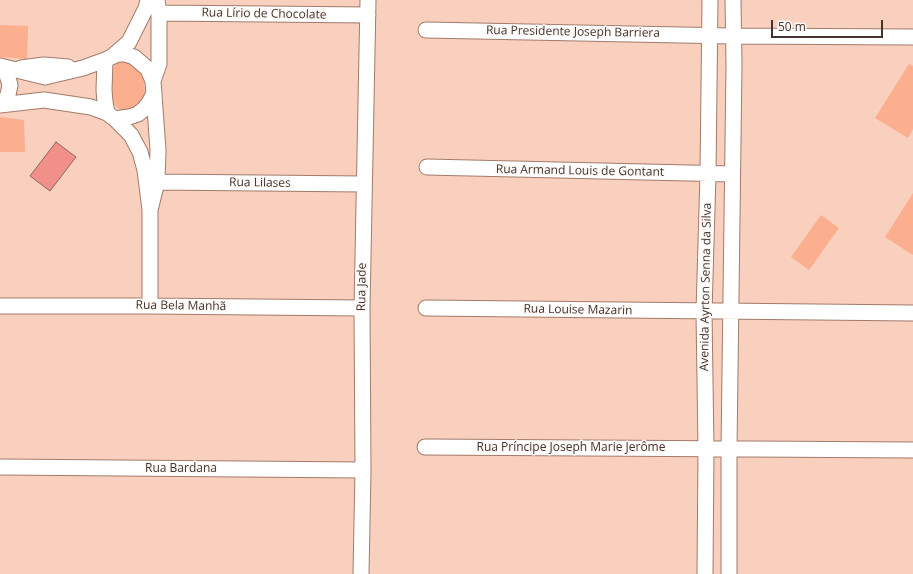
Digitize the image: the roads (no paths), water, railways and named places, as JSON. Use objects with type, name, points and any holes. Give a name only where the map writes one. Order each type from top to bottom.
[{"type":"street","points":[[111,116],[104,90],[109,58],[129,42],[146,8],[148,0]]},
{"type":"street","name":"Rua Jade","points":[[362,574],[363,184],[368,0]]},
{"type":"street","name":"Avenida Ayrton Senna da Silva","points":[[705,574],[730,312],[734,65],[721,35],[710,0]]},
{"type":"street","name":"Avenida Ayrton Senna da Silva","points":[[729,574],[704,312],[708,174],[721,35],[733,0]]},
{"type":"street","points":[[111,116],[129,117],[138,114],[144,109],[153,87],[159,64],[158,6]]},
{"type":"street","name":"Rua Lírio de Chocolate","points":[[158,6],[368,15]]},
{"type":"street","name":"Rua Presidente Joseph Barriera","points":[[426,30],[913,37]]},
{"type":"street","points":[[150,210],[156,182],[158,150],[153,87],[148,69],[134,57],[124,54],[83,68],[44,65],[4,67],[10,85],[7,104],[44,100],[91,107],[111,116],[131,135],[140,152],[145,170],[150,210],[150,306]]},
{"type":"street","name":"Rua Armand Louis de Gontant","points":[[427,167],[732,174]]},
{"type":"street","name":"Rua Lilases","points":[[156,182],[363,184]]},
{"type":"street","name":"Rua Bela Manhã","points":[[0,306],[362,308]]},
{"type":"street","name":"Rua Louise Mazarin","points":[[426,308],[913,313]]},
{"type":"street","name":"Rua Príncipe Joseph Marie Jerôme","points":[[425,447],[913,450]]},
{"type":"street","name":"Rua Bardana","points":[[0,467],[363,470]]}]
